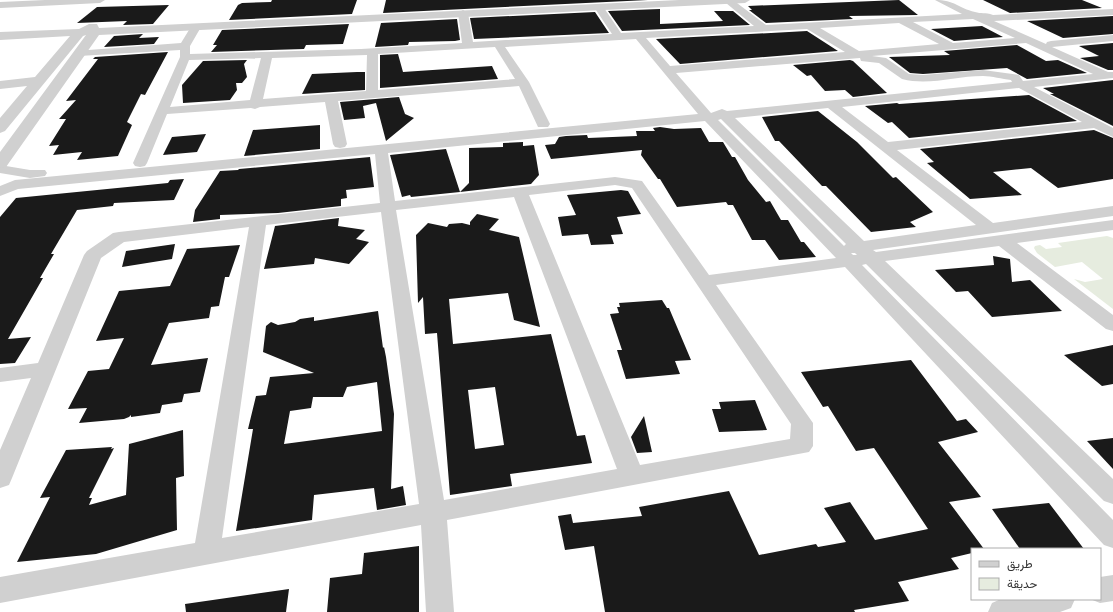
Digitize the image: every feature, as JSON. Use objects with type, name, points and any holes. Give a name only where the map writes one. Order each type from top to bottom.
[{"type":"street","points":[[0,4],[100,0]]},
{"type":"street","points":[[0,36],[79,33],[94,29],[639,0]]},
{"type":"street","points":[[0,31],[196,27],[744,0]]},
{"type":"street","points":[[940,0],[1025,40],[1106,73]]},
{"type":"street","points":[[953,0],[1051,44],[1106,73]]},
{"type":"street","points":[[729,1],[762,27]]},
{"type":"street","points":[[1058,3],[1083,14]]},
{"type":"street","points":[[599,7],[618,36]]},
{"type":"street","points":[[79,53],[185,52],[267,55],[373,51],[973,15],[990,16],[1113,12]]},
{"type":"street","points":[[1070,13],[1092,21]]},
{"type":"street","points":[[463,14],[468,45]]},
{"type":"street","points":[[900,19],[951,46]]},
{"type":"street","points":[[808,25],[910,88]]},
{"type":"street","points":[[140,163],[196,27]]},
{"type":"street","points":[[0,163],[5,148],[79,53],[94,29]]},
{"type":"street","points":[[0,128],[34,85],[79,33]]},
{"type":"street","points":[[638,34],[668,70],[855,254],[1113,494]]},
{"type":"street","points":[[1051,44],[1113,38]]},
{"type":"street","points":[[668,70],[861,57],[951,46],[1025,40]]},
{"type":"street","points":[[497,43],[523,82],[542,124]]},
{"type":"street","points":[[372,95],[373,51]]},
{"type":"street","points":[[255,105],[267,55]]},
{"type":"street","points":[[861,57],[882,60],[906,77],[923,79],[983,73],[1016,80],[1113,133]]},
{"type":"street","points":[[0,191],[14,185],[381,149],[910,88],[1106,73]]},
{"type":"street","points":[[0,169],[30,174],[542,124],[830,104],[1016,80]]},
{"type":"street","points":[[162,112],[523,82]]},
{"type":"street","points":[[0,85],[34,85]]},
{"type":"street","points":[[0,93],[34,85]]},
{"type":"street","points":[[331,98],[340,144]]},
{"type":"street","points":[[830,104],[989,228]]},
{"type":"street","points":[[884,147],[1096,124]]},
{"type":"street","points":[[381,149],[433,512],[440,612]]},
{"type":"street","points":[[0,478],[94,255],[119,237],[615,181],[637,184],[802,423],[801,446],[0,590]]},
{"type":"street","points":[[520,192],[632,477]]},
{"type":"street","points":[[705,281],[989,228],[1113,211]]},
{"type":"street","points":[[207,553],[258,221]]},
{"type":"street","points":[[855,254],[1002,240],[1113,224]]},
{"type":"street","points":[[1002,240],[1113,325]]},
{"type":"street","points":[[855,254],[1113,537]]},
{"type":"street","points":[[0,375],[46,369]]},
{"type":"street","points":[[1101,590],[1113,588]]},
{"type":"street","points":[[1002,612],[1056,600]]},
{"type":"green space","points":[[1107,236],[1113,238],[1113,309],[1074,279],[1085,282],[1103,279],[1082,262],[1055,267],[1037,253],[1034,248],[1035,246],[1040,245],[1046,249],[1062,247],[1058,243]]},
{"type":"building","points":[[272,0],[357,0],[352,14],[229,20],[238,5],[242,3],[271,2]]},
{"type":"building","points":[[386,0],[648,0],[383,13]]},
{"type":"building","points":[[899,0],[918,15],[849,16],[853,19],[766,23],[749,10],[752,10],[748,6]]},
{"type":"building","points":[[983,0],[1082,0],[1102,8],[1010,13]]},
{"type":"building","points":[[169,5],[153,24],[123,25],[127,21],[77,23],[97,7]]},
{"type":"building","points":[[660,9],[660,24],[723,21],[714,11],[733,11],[750,25],[622,31],[608,11]]},
{"type":"building","points":[[595,12],[609,33],[474,39],[470,18]]},
{"type":"building","points":[[1113,16],[1113,34],[1063,38],[1027,21]]},
{"type":"building","points":[[457,19],[460,40],[409,42],[408,45],[375,47],[381,23]]},
{"type":"building","points":[[349,24],[343,44],[306,45],[304,49],[211,52],[217,45],[213,45],[222,30]]},
{"type":"building","points":[[982,26],[1003,37],[954,41],[931,29]]},
{"type":"building","points":[[807,31],[838,51],[680,64],[656,39]]},
{"type":"building","points":[[143,34],[139,38],[159,37],[154,44],[104,47],[114,36]]},
{"type":"building","points":[[1113,43],[1113,70],[1108,70],[1080,58],[1099,56],[1079,46]]},
{"type":"building","points":[[1017,45],[1046,61],[1058,60],[1087,73],[1027,79],[1007,68],[923,74],[910,73],[889,57],[950,55],[944,51]]},
{"type":"building","points":[[168,52],[145,95],[141,94],[127,122],[132,125],[118,156],[77,160],[82,152],[53,155],[59,145],[49,146],[66,119],[59,119],[76,100],[66,101],[98,59],[93,59],[95,57]]},
{"type":"building","points":[[398,54],[403,72],[492,66],[498,79],[380,88],[380,55]]},
{"type":"building","points":[[247,60],[244,64],[247,77],[242,83],[236,83],[237,90],[230,100],[183,103],[182,85],[203,61]]},
{"type":"building","points":[[853,61],[887,93],[853,97],[845,90],[825,91],[811,75],[807,76],[793,65]]},
{"type":"building","points":[[365,72],[365,90],[302,94],[312,74]]},
{"type":"building","points":[[1113,80],[1113,126],[1050,94],[1054,94],[1043,88]]},
{"type":"building","points":[[1029,95],[1077,121],[909,138],[892,122],[888,123],[865,106],[897,103]]},
{"type":"building","points":[[399,97],[405,114],[414,118],[386,141],[376,103],[363,106],[365,118],[344,120],[340,102]]},
{"type":"building","points":[[818,111],[857,142],[893,178],[896,177],[933,212],[910,222],[916,227],[871,232],[826,186],[822,186],[779,141],[775,141],[762,117]]},
{"type":"building","points":[[320,125],[320,149],[244,156],[253,130]]},
{"type":"building","points":[[660,127],[674,129],[701,128],[709,142],[723,142],[732,157],[735,157],[748,180],[766,202],[770,201],[781,220],[788,220],[801,242],[804,242],[816,257],[779,260],[765,240],[752,240],[733,205],[728,205],[726,202],[677,207],[660,179],[658,179],[641,155],[642,150],[551,159],[545,145],[555,144],[559,137],[587,135],[588,138],[637,136],[636,131],[655,131],[653,128]]},
{"type":"building","points":[[1094,130],[1113,138],[1113,179],[1058,188],[1031,168],[993,172],[1022,195],[970,199],[927,163],[934,162],[920,149]]},
{"type":"building","points":[[206,134],[197,152],[163,155],[172,137]]},
{"type":"building","points":[[523,142],[523,146],[534,145],[539,175],[531,184],[460,192],[469,183],[469,148],[503,147],[503,143]]},
{"type":"building","points":[[446,149],[460,192],[411,197],[410,195],[402,197],[390,155]]},
{"type":"building","points":[[370,157],[374,187],[346,190],[347,198],[341,199],[341,206],[278,213],[220,215],[220,219],[193,222],[195,210],[220,171]]},
{"type":"building","points":[[184,179],[174,200],[114,203],[113,206],[77,210],[51,254],[54,254],[40,278],[43,278],[8,339],[31,337],[15,363],[0,364],[0,217],[16,198],[168,183],[170,180]]},
{"type":"building","points":[[621,190],[628,191],[641,214],[617,217],[623,234],[611,235],[614,244],[591,245],[588,234],[562,236],[558,217],[576,215],[567,195]]},
{"type":"building","points":[[477,214],[499,219],[489,230],[519,237],[540,327],[514,320],[508,293],[449,299],[453,344],[551,334],[577,436],[585,435],[592,463],[510,474],[512,486],[450,495],[437,333],[425,334],[423,297],[418,303],[416,235],[428,223],[447,227],[449,224],[462,223],[470,225],[470,222]],"holes":[[[495,387],[504,445],[475,449],[468,390]]]},
{"type":"building","points":[[339,218],[338,226],[365,230],[356,239],[369,242],[349,264],[315,258],[314,264],[264,269],[275,226]]},
{"type":"building","points":[[175,244],[172,259],[122,267],[126,251]]},
{"type":"building","points":[[240,245],[229,277],[225,277],[219,306],[211,307],[209,318],[169,323],[151,365],[208,358],[200,392],[184,394],[182,402],[162,405],[160,413],[131,417],[131,415],[124,419],[79,423],[87,408],[68,409],[88,371],[109,369],[124,338],[96,341],[119,291],[170,286],[187,249]]},
{"type":"building","points":[[993,256],[1010,259],[1012,282],[1030,280],[1062,311],[992,317],[968,291],[956,292],[935,270],[994,265]]},
{"type":"building","points":[[662,300],[667,308],[669,308],[691,360],[675,361],[680,374],[626,379],[617,350],[622,350],[610,314],[619,313],[617,307],[620,307],[619,303]]},
{"type":"building","points":[[378,311],[394,414],[391,489],[403,486],[406,505],[377,510],[374,488],[314,495],[312,520],[236,531],[253,429],[248,429],[256,396],[266,395],[270,377],[314,373],[263,352],[266,326],[271,322],[278,325],[314,317],[314,321]],"holes":[[[377,382],[382,431],[284,444],[290,411],[311,408],[313,397],[343,397],[347,387]]]},
{"type":"building","points":[[1113,345],[1113,384],[1102,386],[1064,355]]},
{"type":"building","points":[[911,360],[957,421],[966,419],[978,432],[938,442],[981,497],[949,502],[983,548],[971,548],[971,553],[951,558],[959,569],[898,582],[909,601],[854,610],[855,612],[605,612],[594,546],[565,550],[558,516],[571,514],[573,523],[642,516],[639,507],[729,491],[759,555],[816,544],[818,547],[846,542],[824,508],[850,502],[875,540],[928,529],[874,448],[856,451],[828,406],[823,407],[801,372]]},
{"type":"building","points":[[755,400],[767,430],[719,432],[712,409],[721,409],[719,402]]},
{"type":"building","points":[[644,416],[652,452],[637,453],[631,437]]},
{"type":"building","points":[[183,430],[184,476],[176,478],[177,530],[96,554],[17,562],[50,497],[40,498],[66,450],[114,448],[89,498],[92,498],[89,505],[126,495],[129,444]]},
{"type":"building","points":[[1113,438],[1113,469],[1087,441]]},
{"type":"building","points":[[1049,503],[1083,548],[1019,548],[992,509]]},
{"type":"building","points":[[419,546],[419,612],[327,612],[330,578],[362,574],[364,553]]},
{"type":"building","points":[[289,589],[286,612],[186,612],[185,604]]}]
